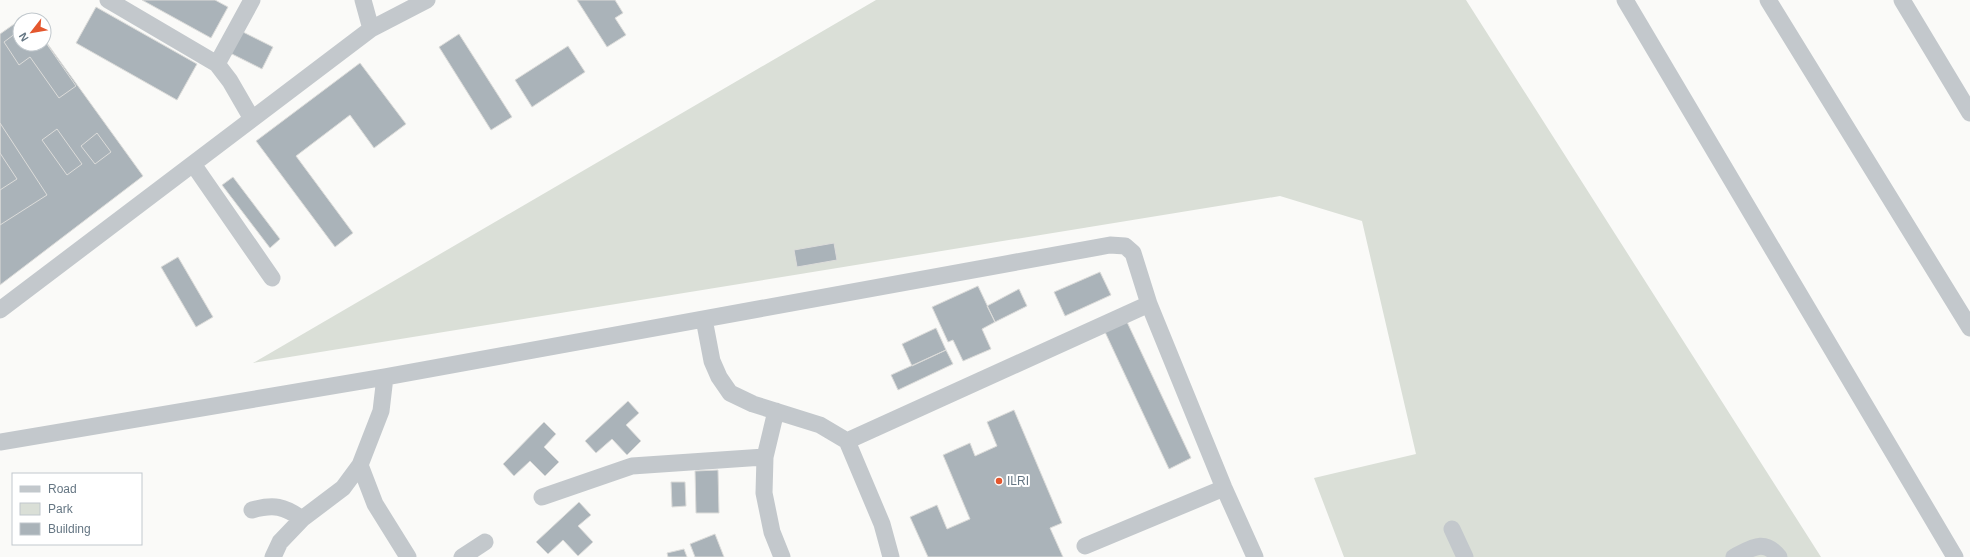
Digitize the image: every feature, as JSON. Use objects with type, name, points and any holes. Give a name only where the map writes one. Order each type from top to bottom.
[{"type":"street","points":[[108,0],[217,64],[230,81],[252,119]]},
{"type":"street","points":[[217,64],[252,0]]},
{"type":"street","points":[[363,0],[372,29]]},
{"type":"street","points":[[0,310],[372,29],[427,0]]},
{"type":"street","points":[[1625,0],[1955,557]]},
{"type":"street","points":[[1768,0],[1970,328]]},
{"type":"street","points":[[1902,0],[1970,113]]},
{"type":"street","points":[[193,164],[272,278]]},
{"type":"street","points":[[0,442],[386,377],[1110,245],[1125,246],[1133,253],[1149,304],[1224,488],[1255,557]]},
{"type":"street","points":[[847,440],[1149,304]]},
{"type":"street","points":[[704,320],[712,361],[719,377],[730,393],[776,412],[820,425],[847,440],[882,524],[891,557]]},
{"type":"street","points":[[273,557],[280,542],[302,519],[343,488],[360,465],[381,412],[386,377]]},
{"type":"street","points":[[776,412],[765,457],[764,493],[772,532],[782,557]]},
{"type":"street","points":[[542,497],[632,466],[765,457]]},
{"type":"street","points":[[360,465],[375,504],[408,557]]},
{"type":"street","points":[[1085,546],[1224,488]]},
{"type":"street","points":[[252,510],[269,505],[288,509],[302,519]]},
{"type":"street","points":[[1452,529],[1464,557]]},
{"type":"street","points":[[462,557],[485,542]]},
{"type":"street","points":[[1734,557],[1756,546],[1765,546],[1773,550],[1779,557]]},
{"type":"green space","points":[[876,0],[1466,0],[1821,557],[1344,557],[1314,478],[1416,454],[1362,221],[1280,196],[253,363]]},
{"type":"building","points":[[142,0],[215,0],[228,7],[211,38]]},
{"type":"building","points":[[577,0],[615,0],[623,13],[615,18],[626,35],[607,47]]},
{"type":"building","points":[[96,7],[197,64],[177,100],[76,43]]},
{"type":"building","points":[[12,26],[12,52],[52,52],[52,50],[143,176],[0,285],[0,34]]},
{"type":"building","points":[[241,31],[273,47],[262,69],[230,53]]},
{"type":"building","points":[[459,34],[512,117],[491,130],[439,47]]},
{"type":"building","points":[[12,36],[12,52],[52,52],[76,86],[59,98],[30,57],[19,65],[4,42]]},
{"type":"building","points":[[568,46],[585,72],[532,107],[515,80]]},
{"type":"building","points":[[360,63],[406,124],[374,148],[350,115],[296,156],[353,233],[335,247],[256,141]]},
{"type":"building","points":[[0,123],[47,195],[0,225],[0,190],[17,179],[0,153]]},
{"type":"building","points":[[57,129],[82,164],[67,175],[42,140]]},
{"type":"building","points":[[97,133],[111,152],[95,164],[81,146]]},
{"type":"building","points":[[233,177],[280,239],[270,248],[222,185]]},
{"type":"building","points":[[834,243],[837,260],[797,267],[794,250]]},
{"type":"building","points":[[178,257],[213,317],[196,327],[161,267]]},
{"type":"building","points":[[1100,272],[1111,295],[1065,316],[1054,292]]},
{"type":"building","points":[[978,286],[995,322],[982,329],[991,349],[963,361],[953,340],[948,342],[932,307]]},
{"type":"building","points":[[1019,289],[1027,306],[995,322],[987,306]]},
{"type":"building","points":[[1127,322],[1191,458],[1169,469],[1105,332]]},
{"type":"building","points":[[936,328],[946,350],[912,366],[902,344]]},
{"type":"building","points":[[946,350],[953,364],[898,390],[891,375]]},
{"type":"building","points":[[628,401],[639,413],[626,425],[641,441],[627,455],[612,439],[596,453],[585,441]]},
{"type":"building","name":"ILRI","points":[[1014,410],[1062,523],[1050,528],[1063,557],[928,557],[910,517],[937,505],[947,529],[970,519],[943,455],[970,443],[975,456],[997,446],[987,422]]},
{"type":"building","points":[[544,422],[556,434],[544,447],[559,462],[545,476],[530,461],[514,476],[503,464]]},
{"type":"building","points":[[718,470],[719,513],[696,513],[695,471]]},
{"type":"building","points":[[671,482],[685,482],[686,506],[672,507]]},
{"type":"building","points":[[579,502],[591,515],[578,526],[593,542],[578,556],[563,540],[548,554],[536,542]]},
{"type":"building","points":[[715,534],[724,557],[695,557],[690,544]]},
{"type":"building","points":[[684,549],[687,557],[668,557],[667,553]]},
{"type":"place","name":"ILRI","points":[[999,481]]}]
